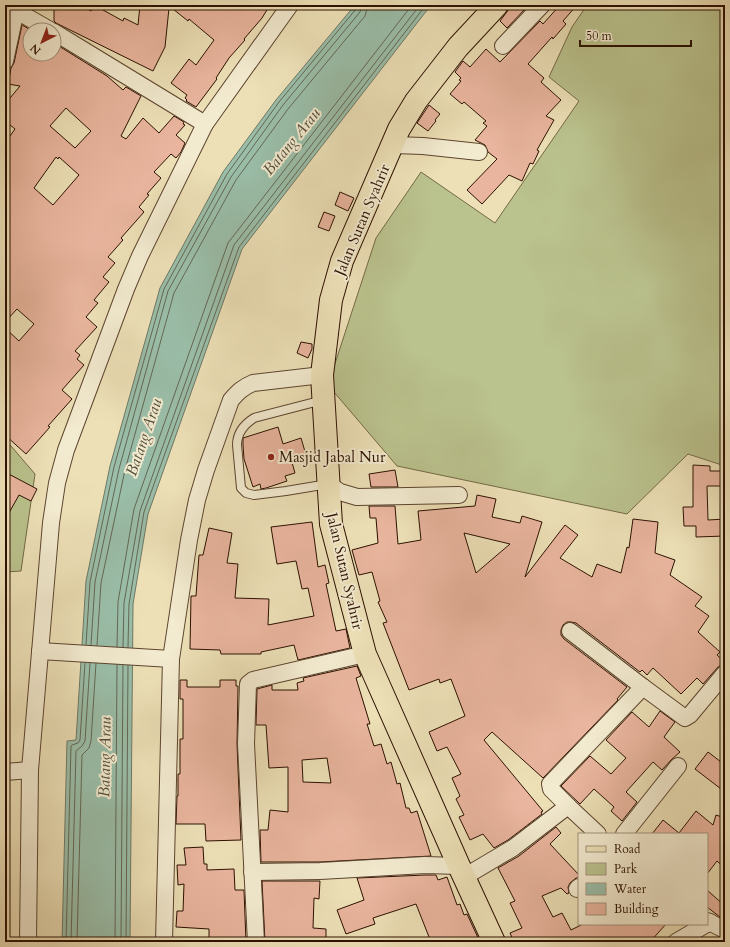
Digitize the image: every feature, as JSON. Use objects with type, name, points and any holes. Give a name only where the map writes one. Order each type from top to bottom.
[{"type":"main road","name":"Jalan Sutan Syahrir","points":[[494,942],[365,654],[332,530],[322,375],[331,300],[342,261],[402,124],[416,101],[458,47],[497,5]]},
{"type":"street","points":[[28,942],[30,770],[54,502],[57,483],[66,450],[126,289],[156,222],[205,124],[290,5]]},
{"type":"street","points":[[503,46],[542,5]]},
{"type":"street","points":[[6,54],[12,8],[36,22]]},
{"type":"street","points":[[62,37],[205,124]]},
{"type":"street","points":[[394,145],[422,146],[479,152]]},
{"type":"street","points":[[164,942],[172,659],[189,540],[197,500],[206,470],[232,400],[238,391],[253,383],[322,375]]},
{"type":"street","points":[[328,484],[340,492],[357,497],[459,495]]},
{"type":"street","points":[[570,631],[685,718],[725,673]]},
{"type":"street","points":[[40,651],[172,659]]},
{"type":"street","points":[[256,942],[246,744],[248,684],[253,680],[365,654]]},
{"type":"street","points":[[592,832],[551,789],[550,784],[643,687]]},
{"type":"street","points":[[625,833],[678,766]]},
{"type":"street","points":[[5,772],[30,770]]},
{"type":"street","points":[[252,872],[320,871],[425,865],[461,871],[513,848],[568,806]]},
{"type":"street","points":[[709,921],[725,930]]},
{"type":"street","points":[[676,942],[703,925]]},
{"type":"lane","points":[[324,400],[254,418],[239,432],[237,445],[240,488],[246,493],[254,495],[328,484]]},
{"type":"green space","points":[[587,5],[725,5],[725,466],[688,454],[627,514],[397,466],[328,385],[376,238],[421,172],[495,223],[579,101],[549,77],[572,27]]},
{"type":"green space","points":[[5,439],[35,474],[21,571],[5,572]]},
{"type":"water","name":"Batang Arau","points":[[355,5],[431,5],[242,249],[148,514],[133,604],[130,942],[62,942],[67,741],[76,740],[86,581],[110,466],[160,288],[223,172],[276,100]]},
{"type":"building","points":[[54,5],[81,5],[91,11],[94,5],[123,21],[124,18],[138,25],[140,5],[169,8],[165,47],[153,71],[62,26],[62,22],[54,21]]},
{"type":"building","points":[[168,5],[270,5],[262,18],[244,39],[245,40],[229,58],[216,78],[217,79],[196,107],[186,101],[187,100],[185,98],[187,95],[171,83],[189,59],[196,65],[214,40],[189,19],[188,21]]},
{"type":"building","points":[[512,5],[521,5],[525,9],[507,28],[500,21]]},
{"type":"building","points":[[560,5],[577,5],[563,21],[566,24],[528,64],[544,78],[541,82],[561,100],[546,116],[554,120],[537,150],[539,151],[533,164],[530,163],[522,181],[509,175],[482,204],[467,190],[497,159],[488,152],[485,145],[475,140],[487,126],[483,123],[486,121],[464,102],[462,104],[450,94],[461,81],[459,80],[461,78],[455,72],[463,61],[470,67],[486,49],[500,62],[540,21],[543,24]]},
{"type":"building","points":[[22,25],[22,62],[62,62],[62,48],[107,76],[123,90],[126,87],[141,96],[121,136],[126,139],[143,118],[159,133],[174,116],[184,122],[183,124],[185,125],[176,135],[185,143],[181,152],[176,158],[171,154],[154,172],[161,178],[147,194],[149,195],[139,207],[144,212],[121,238],[123,240],[108,257],[115,263],[103,277],[109,282],[94,300],[98,303],[86,317],[97,327],[75,351],[80,355],[77,359],[84,365],[62,390],[72,399],[26,454],[5,435],[5,328],[19,341],[34,324],[17,309],[5,322],[5,143],[15,129],[5,121],[5,104],[20,86],[8,84],[11,68],[14,63]],"holes":[[[66,108],[91,131],[75,148],[50,126]],[[56,157],[58,159],[59,157],[79,175],[53,205],[34,188]]]},
{"type":"building","points":[[429,105],[440,114],[428,131],[417,123]]},
{"type":"building","points":[[340,192],[354,198],[348,211],[335,205]]},
{"type":"building","points":[[324,212],[335,216],[329,231],[318,227]]},
{"type":"building","points":[[301,342],[312,344],[312,349],[308,358],[297,353]]},
{"type":"building","name":"Masjid Jabal Nur","points":[[278,427],[283,444],[301,438],[306,455],[291,459],[295,473],[285,476],[287,481],[261,489],[260,484],[253,487],[244,459],[243,438]]},
{"type":"building","points":[[693,465],[710,466],[710,471],[725,471],[725,486],[707,486],[708,520],[725,519],[725,536],[696,537],[696,526],[684,526],[683,507],[693,507]]},
{"type":"building","points":[[395,470],[398,487],[371,487],[369,474]]},
{"type":"building","points":[[5,472],[37,489],[31,501],[19,495],[5,520]]},
{"type":"building","points":[[477,495],[496,499],[492,517],[520,523],[522,516],[542,522],[525,577],[565,525],[578,535],[560,558],[592,577],[597,564],[621,573],[627,547],[629,548],[633,519],[658,522],[655,553],[675,560],[670,575],[702,597],[695,606],[709,616],[698,632],[720,652],[717,655],[725,662],[725,664],[718,667],[703,684],[697,678],[681,694],[653,668],[647,675],[642,670],[640,672],[576,623],[567,622],[563,625],[561,635],[564,639],[627,687],[617,699],[618,700],[543,778],[492,732],[484,740],[543,811],[541,812],[542,814],[508,840],[494,848],[483,834],[470,840],[459,817],[464,815],[456,799],[460,796],[452,778],[461,774],[447,747],[437,751],[429,732],[465,716],[451,679],[440,683],[439,679],[409,690],[383,623],[387,622],[378,602],[380,601],[372,572],[359,575],[352,550],[378,543],[376,518],[370,518],[369,506],[395,506],[398,544],[421,540],[418,511],[475,506]],"holes":[[[464,533],[510,544],[476,573]]]},
{"type":"building","points":[[312,522],[318,567],[325,565],[329,583],[326,584],[336,631],[346,629],[350,648],[298,660],[294,645],[261,652],[261,654],[221,654],[220,650],[190,649],[191,596],[196,596],[199,555],[203,555],[209,528],[232,533],[227,563],[238,564],[235,598],[269,599],[268,625],[314,616],[308,588],[302,589],[296,561],[277,564],[271,527]]},
{"type":"building","points":[[357,666],[361,676],[356,678],[370,724],[367,724],[374,746],[381,744],[387,764],[391,762],[397,784],[400,783],[406,808],[409,808],[411,813],[417,811],[431,856],[320,862],[261,862],[260,830],[268,830],[270,810],[288,812],[288,767],[269,768],[266,725],[256,725],[257,689],[272,685],[272,690],[298,690],[297,683],[304,681],[303,678]],"holes":[[[327,758],[331,783],[303,782],[302,760]]]},
{"type":"building","points":[[180,680],[187,680],[187,687],[220,687],[220,680],[236,680],[236,686],[238,686],[237,744],[241,840],[206,841],[205,824],[176,824],[178,774],[180,774],[180,739],[183,739],[183,699],[180,699]]},
{"type":"building","points":[[660,711],[675,722],[664,737],[680,752],[662,770],[653,762],[626,792],[637,802],[622,821],[611,811],[614,807],[594,789],[580,804],[561,786],[590,756],[611,774],[626,758],[606,740],[632,712],[649,727]]},
{"type":"building","points":[[708,752],[725,765],[725,792],[695,769]]},
{"type":"building","points":[[696,811],[713,825],[716,815],[725,818],[725,868],[717,861],[708,873],[708,833],[679,833]]},
{"type":"building","points":[[663,820],[679,833],[653,833]]},
{"type":"building","points":[[556,827],[561,833],[550,844],[578,874],[578,878],[570,883],[568,887],[569,893],[567,894],[561,888],[542,896],[553,917],[562,913],[571,930],[581,925],[665,925],[650,942],[514,942],[510,933],[522,928],[510,903],[515,901],[498,868],[519,856]]},
{"type":"building","points":[[203,847],[204,864],[207,864],[207,870],[234,869],[235,890],[244,890],[246,942],[209,942],[209,929],[176,927],[177,911],[183,911],[184,884],[178,885],[177,865],[186,865],[184,848]]},
{"type":"building","points":[[436,875],[438,880],[447,877],[457,905],[460,904],[464,915],[467,914],[480,942],[431,942],[416,904],[373,918],[375,924],[346,934],[337,910],[364,900],[357,878]]},
{"type":"building","points":[[262,881],[320,881],[319,899],[314,898],[313,928],[326,929],[326,942],[265,942]]},
{"type":"building","points":[[708,891],[725,906],[725,911],[720,917],[708,908]]},
{"type":"place","name":"Masjid Jabal Nur","points":[[271,457]]}]
